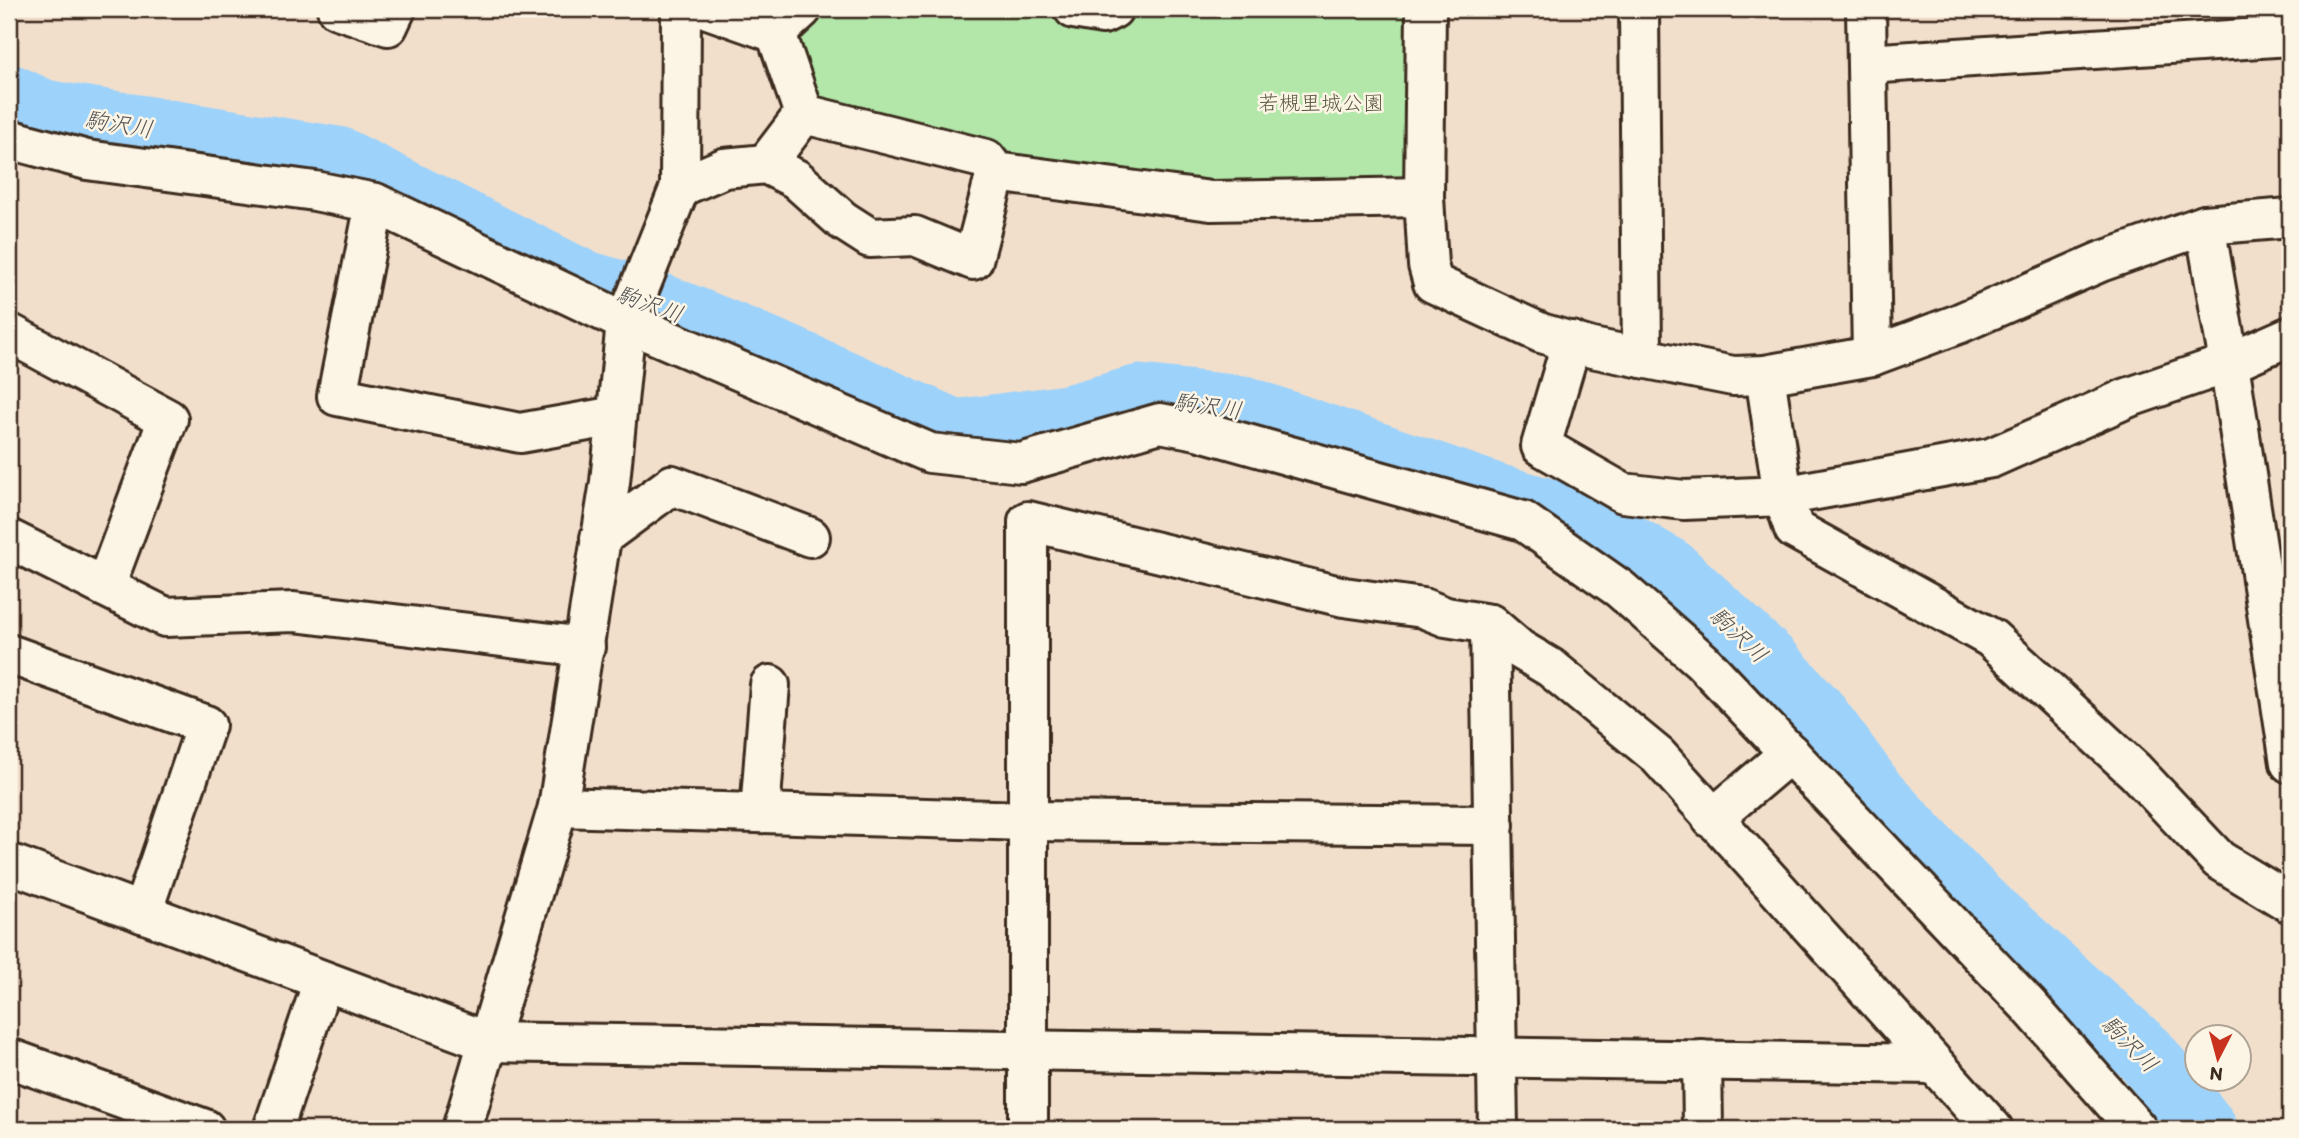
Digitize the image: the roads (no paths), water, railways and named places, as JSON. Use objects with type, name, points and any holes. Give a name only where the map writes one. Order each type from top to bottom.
[{"type":"street","points":[[337,9],[388,26],[396,9]]},
{"type":"street","points":[[462,1129],[558,807],[610,482],[626,322],[680,187],[681,9]]},
{"type":"street","points":[[708,9],[789,21],[804,114],[766,164]]},
{"type":"street","points":[[1074,9],[1103,14],[1113,9]]},
{"type":"street","points":[[1426,9],[1424,197],[1428,265],[1433,283],[1541,333],[1642,358],[1733,376],[1765,375],[1872,356],[1958,324],[2100,262],[2205,225],[2290,218]]},
{"type":"street","points":[[1639,9],[1642,358]]},
{"type":"street","points":[[1866,9],[1872,356]]},
{"type":"street","points":[[1867,64],[2290,36]]},
{"type":"street","points":[[804,114],[986,159],[996,172],[1211,201],[1424,197]]},
{"type":"street","points":[[9,139],[87,160],[315,191],[376,202],[626,322],[930,453],[1021,463],[1160,423],[1197,429],[1523,521],[1620,589],[1702,661],[2030,1007],[2137,1129]]},
{"type":"street","points":[[680,187],[724,168],[766,164],[796,179],[842,220],[870,238],[915,236],[972,261],[996,172]]},
{"type":"street","points":[[376,202],[337,396],[520,433],[616,416]]},
{"type":"street","points":[[2205,225],[2230,363],[2290,763]]},
{"type":"street","points":[[9,333],[168,419],[105,587]]},
{"type":"street","points":[[1572,341],[1541,446],[1623,494],[1684,500],[1783,496],[1991,458],[2127,398],[2230,363],[2290,336]]},
{"type":"street","points":[[1765,375],[1783,496],[1794,529],[1991,638],[2135,771],[2219,859],[2290,903]]},
{"type":"street","points":[[1021,463],[1020,490],[1028,521],[1028,1129]]},
{"type":"street","points":[[600,538],[672,485],[810,537]]},
{"type":"street","points":[[1028,521],[1344,597],[1423,608],[1446,617],[1490,624],[1519,649],[1551,668],[1658,756],[1993,1129]]},
{"type":"street","points":[[9,539],[165,617],[293,612],[585,647]]},
{"type":"street","points":[[1490,624],[1499,1058],[1498,1129]]},
{"type":"street","points":[[9,654],[206,725],[142,913]]},
{"type":"street","points":[[760,812],[770,685]]},
{"type":"street","points":[[1712,819],[1790,753]]},
{"type":"street","points":[[558,807],[1027,821],[1494,825]]},
{"type":"street","points":[[9,863],[488,1042],[1029,1048],[1932,1064]]},
{"type":"street","points":[[273,1129],[323,981]]},
{"type":"street","points":[[9,1058],[205,1129]]},
{"type":"street","points":[[1702,1060],[1703,1129]]},
{"type":"waterway","name":"駒沢川","points":[[9,96],[44,112],[338,159],[582,282],[654,303],[775,352],[955,432],[1068,417],[1140,397],[1243,408],[1496,496],[1587,522],[1669,570],[1767,661],[1815,713],[1876,797],[1979,905],[2145,1054],[2205,1129]]},
{"type":"park label","name":"若槻里城公園","points":[[1321,102]]}]
